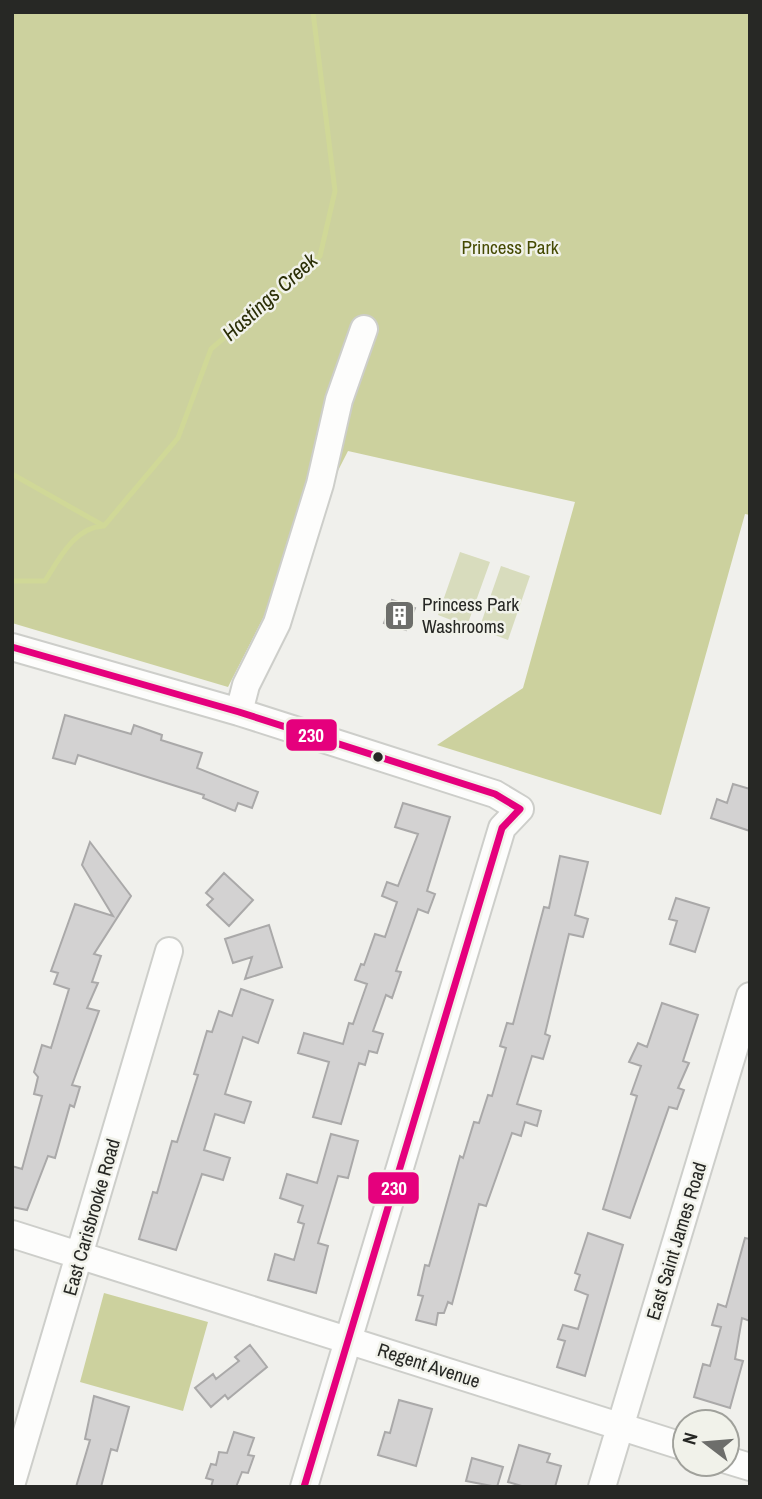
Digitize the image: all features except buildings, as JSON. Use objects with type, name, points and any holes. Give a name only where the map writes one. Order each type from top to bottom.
[{"type":"street","points":[[239,712],[246,684],[277,623],[320,484],[340,400],[364,329]]},
{"type":"street","points":[[12,647],[239,712],[495,794],[520,809],[502,828],[304,1487]]},
{"type":"street","name":"East Carisbrooke Road","points":[[12,1482],[169,951]]},
{"type":"street","name":"East Saint James Road","points":[[603,1487],[750,996]]},
{"type":"street","name":"Regent Avenue","points":[[12,1234],[671,1443]]},
{"type":"green space","name":"Princess Park","points":[[12,12],[750,12],[750,515],[745,514],[661,815],[437,745],[523,688],[575,502],[348,451],[228,687],[12,623]]},
{"type":"green space","points":[[460,552],[490,562],[467,626],[438,615]]},
{"type":"green space","points":[[501,566],[530,576],[508,640],[479,629]]},
{"type":"green space","points":[[104,1293],[208,1322],[183,1411],[80,1382]]},
{"type":"waterway","name":"Hastings Creek","points":[[12,474],[104,526],[178,438],[211,349],[320,256],[335,191],[313,12]]},
{"type":"waterway","points":[[12,581],[45,581],[76,538],[84,532],[103,526]]},
{"type":"transit line","name":"230","points":[[12,647],[239,712],[495,794],[520,809],[502,828],[304,1487]]},
{"type":"place","name":"Princess Park Washrooms","points":[[399,615]]}]
